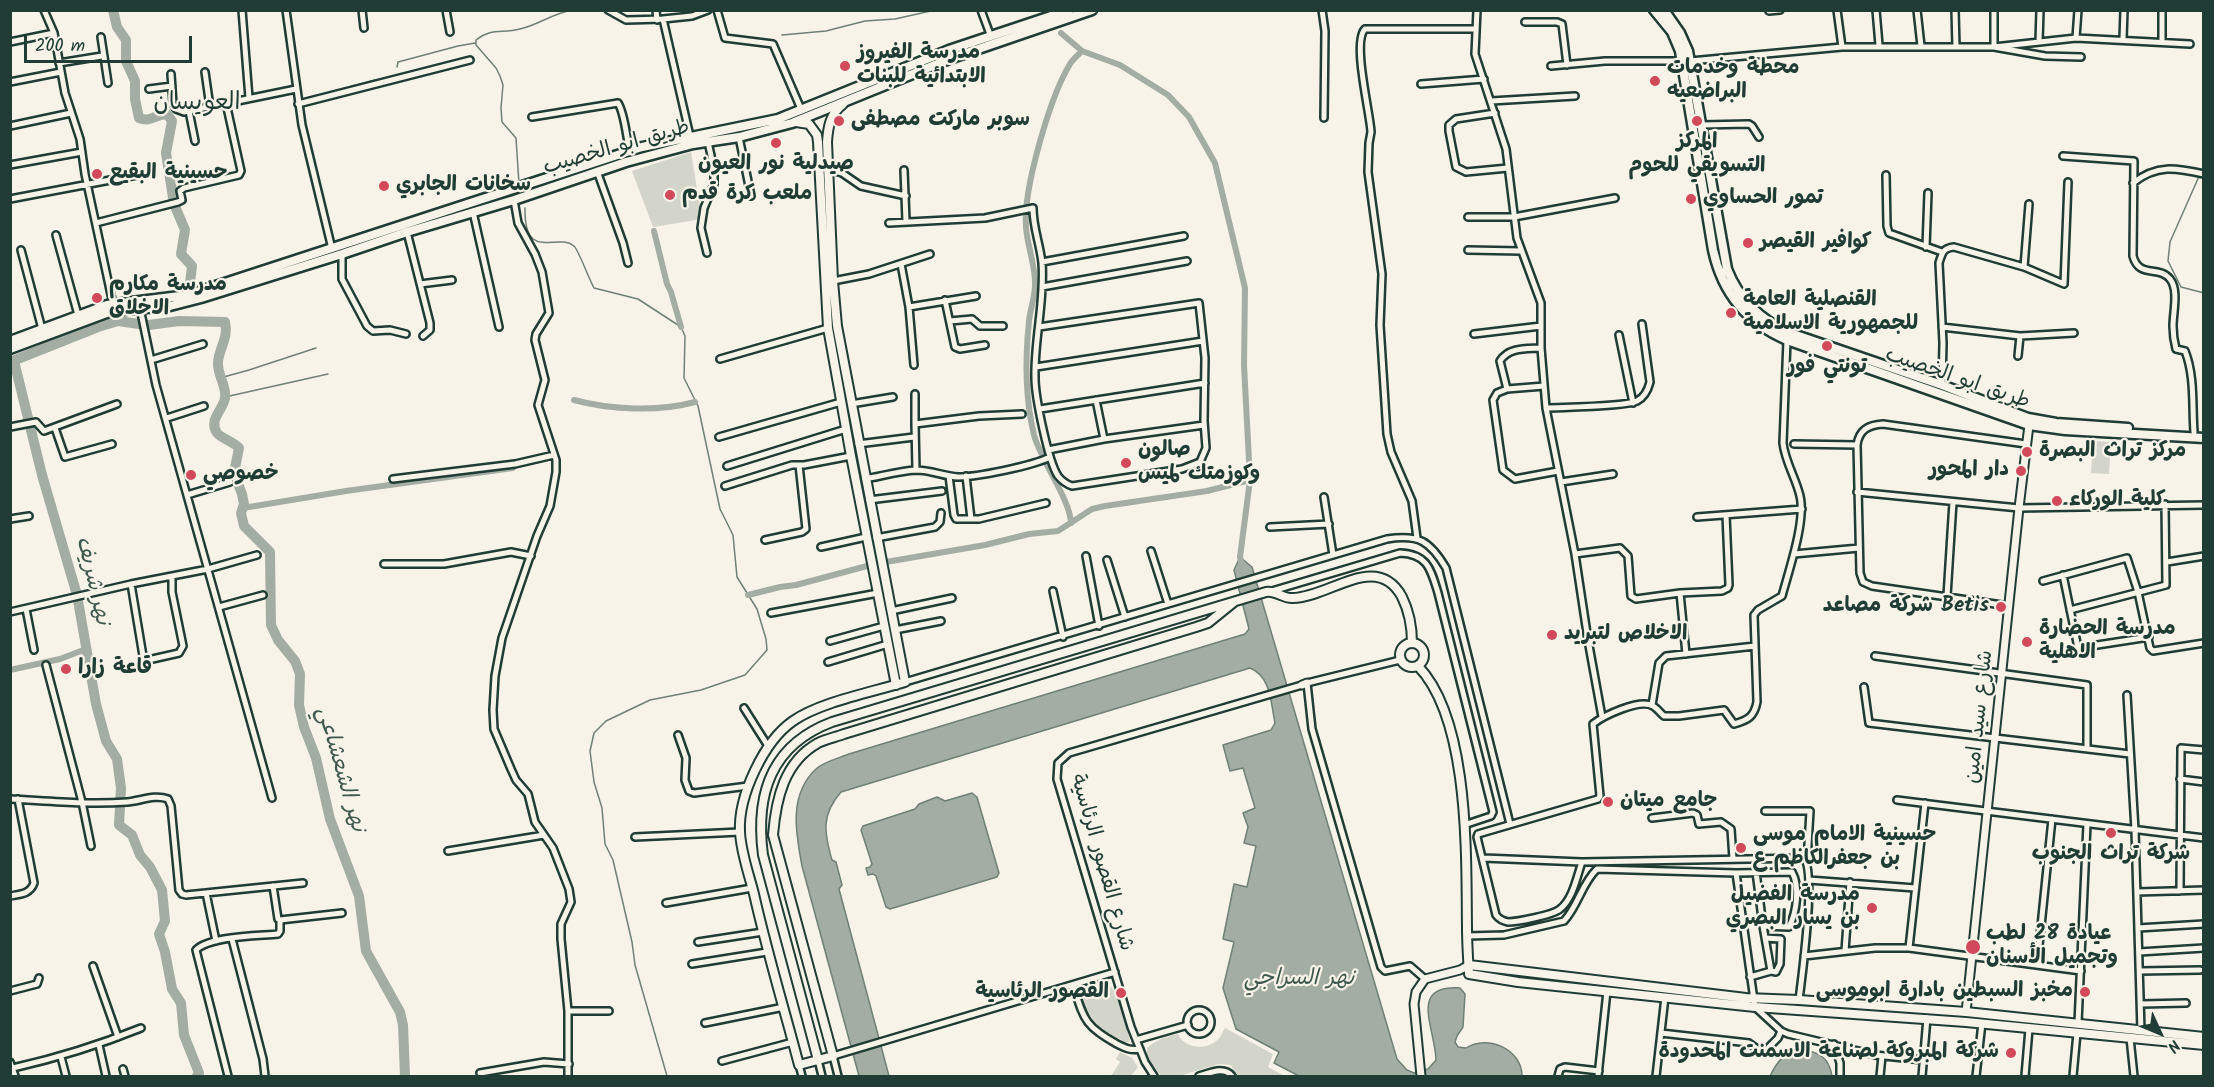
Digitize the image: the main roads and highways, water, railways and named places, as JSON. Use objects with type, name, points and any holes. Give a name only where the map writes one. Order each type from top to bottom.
[{"type":"main road","name":"طريق ابو الخصيب","points":[[10,349],[104,314],[182,303],[332,249],[630,151],[739,137],[792,123],[991,37],[1069,10]]},
{"type":"main road","name":"طريق ابو الخصيب","points":[[10,341],[113,304],[179,297],[342,254],[407,231],[514,200],[690,136],[765,122],[950,54],[1092,10]]},
{"type":"main road","name":"طريق ابو الخصيب","points":[[1654,10],[1672,32],[1686,61],[1713,250],[1719,272],[1728,291],[1758,324],[1787,340],[1902,376],[1942,385],[2037,420],[2204,438]]},
{"type":"main road","name":"طريق ابو الخصيب","points":[[1664,10],[1680,33],[1701,125],[1724,260],[1736,288],[1748,305],[1763,318],[1780,329],[2030,425],[2064,430],[2199,433]]},
{"type":"main road","points":[[854,97],[839,106],[832,115],[828,127],[833,281],[837,326],[858,444],[905,682],[806,714],[793,721],[768,746],[748,786],[740,832],[767,952],[799,1065],[836,1055],[774,835],[776,806],[783,781],[802,754],[819,742],[1208,623],[1236,601]]},
{"type":"main road","points":[[792,123],[809,124],[817,135],[828,328],[896,685]]},
{"type":"main road","points":[[818,1060],[763,855],[760,831],[764,795],[779,760],[789,747],[804,735],[832,722],[1236,601],[1268,592],[1293,598],[1369,576],[1385,578],[1396,587],[1407,607],[1412,643]]},
{"type":"main road","points":[[1412,643],[1419,645],[1424,652],[1423,660],[1418,666],[1410,667],[1400,660],[1401,648],[1412,643]]},
{"type":"main road","points":[[1418,666],[1432,684],[1448,723],[1462,789],[1468,969]]},
{"type":"main road","points":[[1468,969],[1518,982],[1755,1007],[1927,1018],[2204,1046]]},
{"type":"main road","points":[[1468,969],[1754,998],[1966,1012],[2204,1037]]},
{"type":"main road","points":[[1797,1011],[1799,1000]]},
{"type":"main road","points":[[1966,1012],[1966,1022]]},
{"type":"main road","points":[[2077,1034],[2078,1023]]},
{"type":"water","name":"نهر السراجي","points":[[1240,557],[1252,567],[1397,1059],[1407,1070],[1414,1073],[1428,1069],[1436,1060],[1429,1022],[1429,1001],[1434,993],[1444,989],[1460,988],[1465,994],[1463,1027],[1455,1042],[1458,1047],[1466,1048],[1484,1043],[1502,1047],[1516,1058],[1522,1076],[1299,1076],[1274,1063],[1279,1052],[1236,1029],[1223,988],[1234,942],[1223,939],[1234,884],[1247,887],[1256,846],[1244,843],[1248,827],[1243,813],[1255,808],[1243,768],[1230,771],[1223,745],[1271,730],[1275,723],[1266,684],[1257,672],[1250,668],[841,792],[827,816],[827,841],[832,860],[836,862],[842,885],[839,889],[889,1076],[859,1076],[802,866],[796,815],[801,791],[807,779],[823,764],[849,754],[1245,634],[1249,629],[1234,570]]},
{"type":"water","points":[[972,793],[977,797],[999,873],[997,877],[890,909],[886,907],[876,876],[868,875],[866,868],[872,864],[861,830],[863,826],[915,809],[919,804],[937,797],[945,801]]},
{"type":"water","points":[[1800,1049],[1822,1056],[1832,1076],[1770,1076],[1782,1058]]},
{"type":"waterway","points":[[113,10],[117,27],[126,40],[126,61],[135,81],[135,99],[139,118],[146,119],[167,114],[172,121],[166,153],[174,204],[185,230],[181,254],[192,266],[190,283]]},
{"type":"waterway","points":[[519,184],[516,138],[502,122],[503,85],[496,68],[476,45],[476,40],[492,32],[520,29],[573,10]]},
{"type":"waterway","points":[[782,35],[826,31],[865,21],[895,19],[935,10]]},
{"type":"waterway","points":[[1061,33],[1082,51],[1120,65],[1168,95],[1189,117],[1215,163],[1245,288],[1244,365],[1250,480],[1240,557],[1242,565]]},
{"type":"waterway","points":[[397,67],[398,62],[475,43]]},
{"type":"waterway","points":[[1071,523],[1066,503],[1034,435],[1029,407],[1027,350],[1035,278],[1026,227],[1026,210],[1033,167],[1046,120],[1062,79],[1071,62],[1082,51]]},
{"type":"waterway","points":[[302,100],[375,80]]},
{"type":"waterway","points":[[2204,165],[2170,242],[2168,261],[2181,287],[2204,293]]},
{"type":"waterway","points":[[525,208],[526,225],[530,235],[536,241],[567,243],[574,246],[594,288],[638,299],[681,327],[685,336],[684,378],[698,406],[720,509],[733,535],[737,577],[757,609],[766,639],[767,650],[745,675],[701,690],[650,700],[606,721],[594,733],[590,751],[594,782],[602,808],[605,844],[613,860],[635,965],[667,1076]]},
{"type":"waterway","points":[[654,231],[667,284],[681,327]]},
{"type":"waterway","name":"نهر الشعشاعي","points":[[10,362],[118,321],[139,324]]},
{"type":"waterway","name":"نهر الشعشاعي","points":[[149,325],[179,321],[225,322],[226,333],[218,362],[225,398],[214,424],[219,435],[239,448],[234,473],[244,504],[241,513],[244,526],[270,552],[271,625],[278,640],[295,661],[300,674],[299,705],[304,727],[316,758],[330,819],[359,896],[366,951],[400,1012],[403,1025],[405,1076]]},
{"type":"waterway","points":[[220,378],[316,348]]},
{"type":"waterway","name":"نهر شريف","points":[[14,361],[42,475],[77,595],[96,704],[106,741],[117,759],[121,788],[119,825],[132,835],[140,855],[150,867],[162,890],[165,921],[159,934],[172,989],[181,1003],[184,1035],[199,1073],[197,1076]]},
{"type":"waterway","points":[[225,397],[328,374]]},
{"type":"waterway","points":[[574,400],[635,409],[695,402]]},
{"type":"waterway","points":[[243,508],[513,468]]},
{"type":"waterway","points":[[886,562],[985,545],[1029,534],[1058,531],[1092,509],[1207,491],[1250,480]]},
{"type":"waterway","points":[[748,595],[867,566]]},
{"type":"waterway","points":[[10,670],[60,659],[86,649]]},
{"type":"place","name":"مدرسة الفيروز الابتدائية للبنات","points":[[845,66]]},
{"type":"place","name":"محطة وخدمات البراضعيه","points":[[1655,81]]},
{"type":"place","name":"سوبر ماركت مصطفى","points":[[839,121]]},
{"type":"place","name":"المركز التسويقي للحوم","points":[[1697,121]]},
{"type":"place","name":"صيدلية نور العيون","points":[[776,143]]},
{"type":"place","name":"حسينية البقيع","points":[[97,174]]},
{"type":"place","name":"سخانات الجابري","points":[[384,186]]},
{"type":"place","name":"ملعب كرة قدم","points":[[670,195]]},
{"type":"place","name":"تمور الحساوي","points":[[1691,199]]},
{"type":"place","name":"كوافير القيصر","points":[[1748,243]]},
{"type":"place","name":"مدرسة مكارم الاخلاق","points":[[97,298]]},
{"type":"place","name":"القنصلية العامة للجمهورية الاسلامية","points":[[1731,313]]},
{"type":"place","name":"تونتي فور","points":[[1827,346]]},
{"type":"place","name":"مركز تراث البصرة","points":[[2027,452]]},
{"type":"place","name":"صالون وكوزمتك لميس","points":[[1126,463]]},
{"type":"place","name":"دار المحور","points":[[2021,471]]},
{"type":"place","name":"خصوصي","points":[[191,475]]},
{"type":"place","name":"كلية الوركاء","points":[[2057,501]]},
{"type":"place","name":"شركة مصاعد Betis","points":[[2001,607]]},
{"type":"place","name":"الاخلاص لتبريد","points":[[1552,635]]},
{"type":"place","name":"مدرسة الحضارة الاهلية","points":[[2027,642]]},
{"type":"place","name":"قاعة زارا","points":[[66,669]]},
{"type":"place","name":"جامع ميتان","points":[[1608,802]]},
{"type":"place","name":"شركة تراث الجنوب","points":[[2111,833]]},
{"type":"place","name":"حسينية الامام موسى بن جعفرالكاظم ع","points":[[1741,848]]},
{"type":"place","name":"مدرسة الفضيل بن يسار البصري","points":[[1872,908]]},
{"type":"place","name":"عيادة 28 لطب وتجميل الأسنان","points":[[1973,947]]},
{"type":"place","name":"مخبز السبطين بادارة ابوموسى","points":[[2085,992]]},
{"type":"place","name":"القصور الرئاسية","points":[[1121,993]]},
{"type":"place","name":"شركة المبروكة لصناعة الاسمنت المحدودة","points":[[2011,1053]]},
{"type":"district","name":"العويسان","points":[[197,105]]}]
